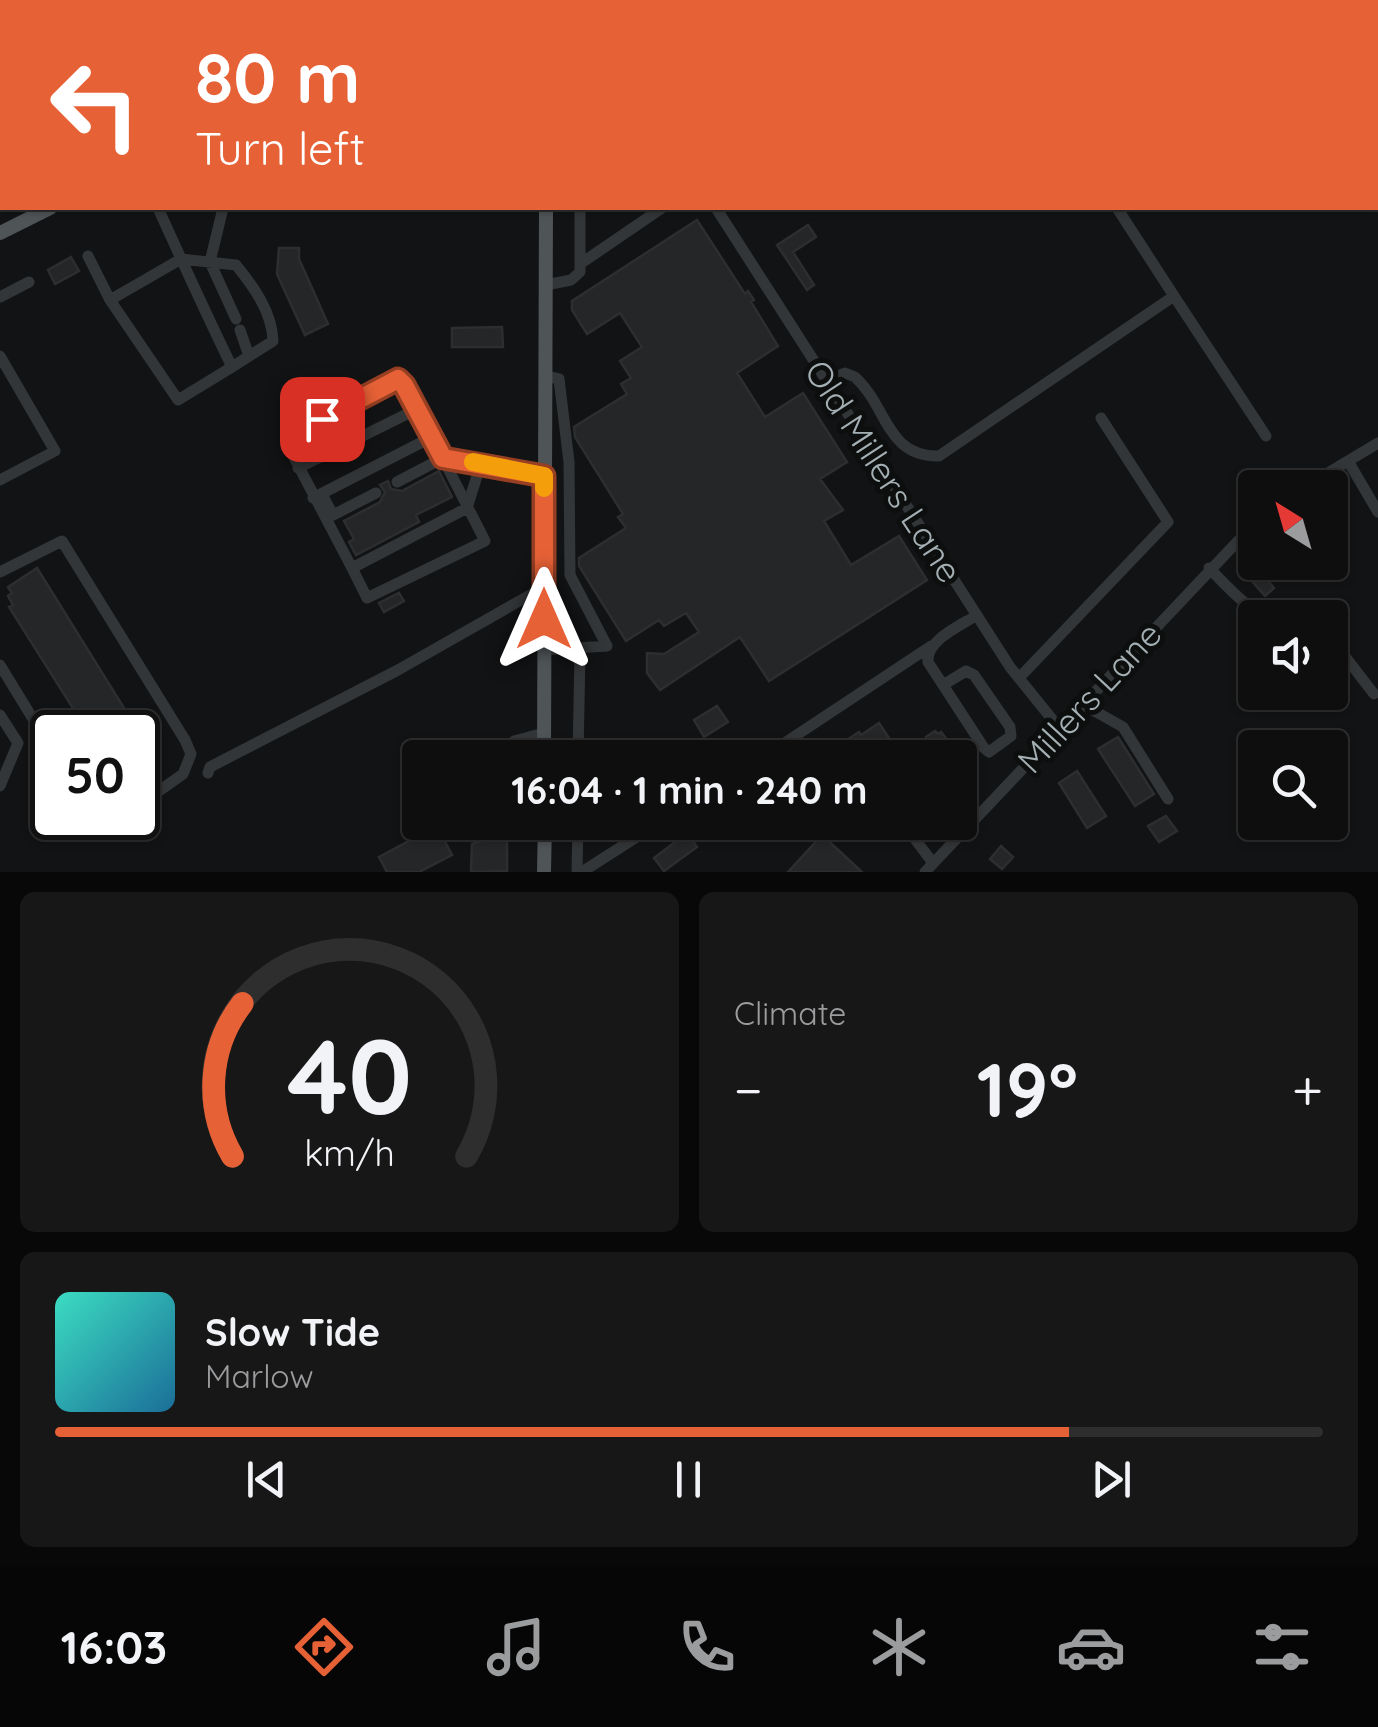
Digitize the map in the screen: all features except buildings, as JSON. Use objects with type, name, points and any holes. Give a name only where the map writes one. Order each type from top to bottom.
[{"type":"main road","points":[[0,234],[46,210]]},
{"type":"main road","points":[[544,740],[546,210]]},
{"type":"main road","points":[[544,840],[544,872]]},
{"type":"street","points":[[159,210],[232,367]]},
{"type":"street","points":[[223,210],[210,262],[249,356]]},
{"type":"street","points":[[546,285],[577,276],[580,210]]},
{"type":"street","points":[[580,264],[659,210]]},
{"type":"street","name":"Old Millers Lane","points":[[717,210],[976,615],[1018,678],[1060,728]]},
{"type":"street","points":[[1118,210],[1266,436]]},
{"type":"street","points":[[88,256],[110,300],[178,400],[273,342],[272,324],[252,284],[236,265],[181,260],[110,300]]},
{"type":"street","points":[[0,298],[29,282]]},
{"type":"street","points":[[826,381],[845,373],[854,377],[904,448],[921,456],[939,456],[1174,296]]},
{"type":"street","points":[[0,356],[55,451],[0,480]]},
{"type":"street","points":[[544,650],[606,646],[570,575],[572,532],[559,379],[545,376]]},
{"type":"street","points":[[317,496],[367,598],[485,541],[398,379],[291,435],[287,444],[298,468],[334,515],[376,493]]},
{"type":"street","points":[[298,468],[417,409]]},
{"type":"street","points":[[1018,678],[1168,522],[1101,418]]},
{"type":"street","points":[[317,496],[432,437]]},
{"type":"street","points":[[1333,470],[1378,443]]},
{"type":"street","points":[[397,482],[443,458],[544,476]]},
{"type":"street","points":[[1348,461],[1378,512]]},
{"type":"street","points":[[352,568],[467,508],[480,463]]},
{"type":"street","name":"Millers Lane","points":[[977,817],[1238,540]]},
{"type":"street","points":[[0,572],[62,541],[192,754],[183,774],[160,790]]},
{"type":"street","points":[[1209,568],[1243,600]]},
{"type":"street","points":[[208,773],[210,767],[398,670],[544,588]]},
{"type":"street","points":[[789,740],[976,615]]},
{"type":"street","points":[[934,644],[928,662],[984,748],[995,750],[1011,736],[1010,727],[974,675],[966,671],[943,685]]},
{"type":"street","points":[[578,740],[580,650]]},
{"type":"street","points":[[1348,660],[1374,694]]},
{"type":"street","points":[[0,665],[30,714]]},
{"type":"street","points":[[1082,704],[1123,727],[1168,799]]},
{"type":"street","points":[[0,715],[18,742],[0,786]]},
{"type":"street","points":[[521,740],[544,733]]},
{"type":"street","points":[[578,840],[579,872]]},
{"type":"street","points":[[579,872],[631,840]]},
{"type":"street","points":[[913,840],[929,867]]},
{"type":"street","name":"Millers Lane","points":[[929,867],[955,840]]},
{"type":"slow traffic","points":[[473,462],[544,476],[544,488]]},
{"type":"route","points":[[322,419],[398,379],[443,458],[544,476],[544,619]]}]
